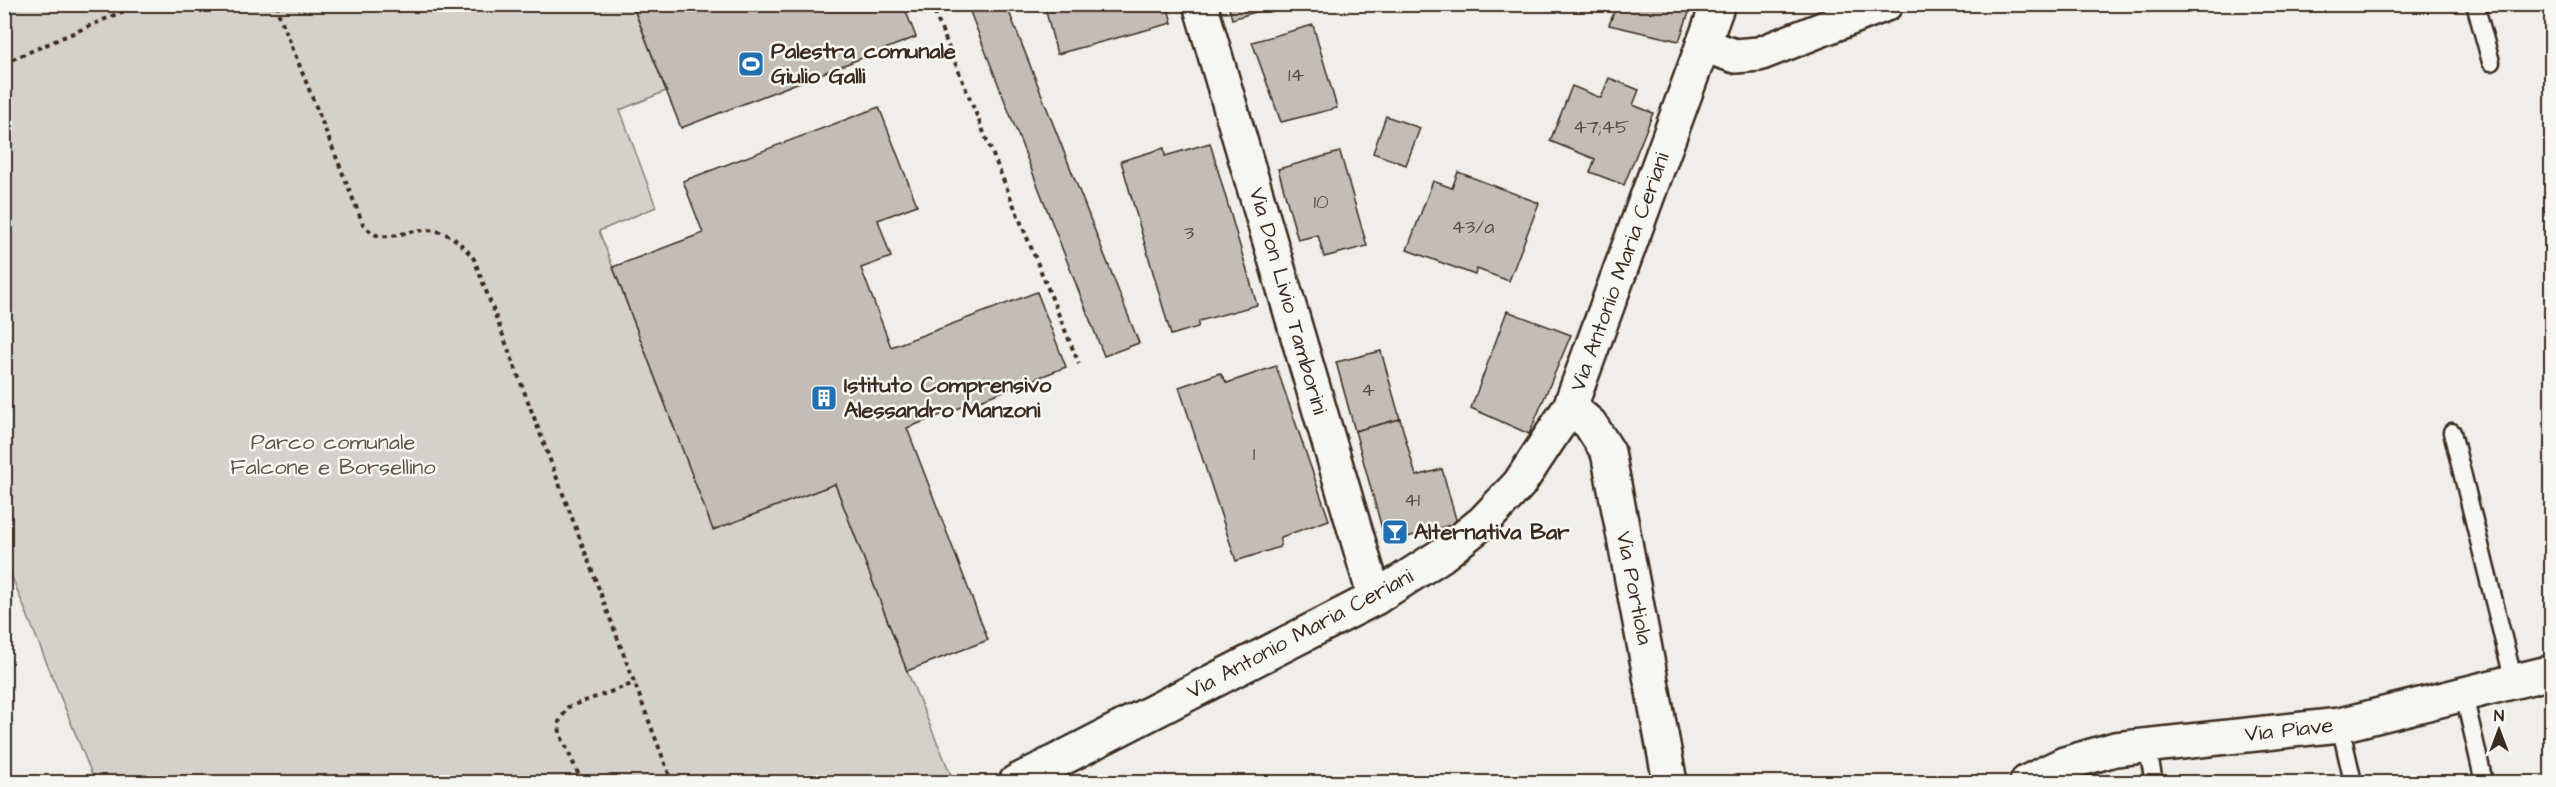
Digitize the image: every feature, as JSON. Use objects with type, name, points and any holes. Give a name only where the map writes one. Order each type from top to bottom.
[{"type":"street","name":"Via Don Livio Tamborini","points":[[1200,4],[1375,598]]},
{"type":"street","name":"Via Antonio Maria Ceriani","points":[[1016,783],[1375,598],[1442,555],[1483,522],[1519,484],[1570,407],[1718,4]]},
{"type":"street","points":[[1703,45],[1735,56],[1759,54],[1886,4]]},
{"type":"street","name":"Via Portiola","points":[[1570,407],[1590,424],[1608,452],[1670,783]]},
{"type":"street","name":"Via Piave","points":[[2027,783],[2064,764],[2115,749],[2340,725],[2552,672]]},
{"type":"lane","points":[[2475,4],[2491,62]]},
{"type":"lane","points":[[2452,432],[2514,682]]},
{"type":"lane","points":[[2464,695],[2484,783]]},
{"type":"lane","points":[[2340,725],[2353,783]]},
{"type":"lane","points":[[2147,746],[2154,783]]},
{"type":"path","points":[[4,63],[140,4]]},
{"type":"path","points":[[278,4],[278,12],[363,224],[375,235],[391,237],[416,230],[444,232],[461,243],[474,259],[672,783]]},
{"type":"path","points":[[931,4],[1079,364]]},
{"type":"path","points":[[582,783],[560,734],[559,722],[568,706],[635,682]]},
{"type":"green space","name":"Parco comunale Falcone e Borsellino","points":[[4,5],[632,5],[666,91],[620,110],[656,207],[599,231],[713,529],[835,484],[907,671],[954,782],[95,782],[5,560]]},
{"type":"building","name":"Palestra comunale Giulio Galli","points":[[632,4],[903,4],[916,37],[681,128]]},
{"type":"building","points":[[967,4],[1006,4],[1139,343],[1104,356]]},
{"type":"building","points":[[1044,4],[1167,4],[1172,23],[1057,54]]},
{"type":"building","points":[[1228,4],[1282,4],[1232,19]]},
{"type":"building","points":[[1617,4],[1692,4],[1679,41],[1609,25]]},
{"type":"building","points":[[1313,25],[1337,108],[1281,122],[1252,42]]},
{"type":"building","points":[[1609,78],[1639,90],[1633,105],[1653,113],[1624,185],[1590,172],[1595,159],[1550,141],[1572,86],[1601,98]]},
{"type":"building","name":"Istituto Comprensivo Alessandro Manzoni","points":[[879,107],[917,205],[878,220],[891,257],[861,268],[891,347],[1037,292],[1066,367],[907,428],[988,640],[907,671],[835,484],[713,530],[613,267],[703,233],[683,181]]},
{"type":"building","points":[[1386,116],[1420,128],[1406,165],[1373,153]]},
{"type":"building","points":[[1210,143],[1257,305],[1199,321],[1198,327],[1171,335],[1121,161],[1164,148],[1165,156]]},
{"type":"building","points":[[1340,152],[1367,246],[1324,257],[1318,235],[1298,240],[1278,169]]},
{"type":"building","points":[[1458,172],[1539,203],[1509,281],[1477,269],[1475,275],[1407,250],[1433,181],[1452,188]]},
{"type":"building","points":[[1507,311],[1571,335],[1529,434],[1471,408]]},
{"type":"building","points":[[1381,351],[1400,419],[1355,431],[1336,362]]},
{"type":"building","points":[[1276,366],[1329,520],[1281,537],[1280,547],[1236,561],[1179,387],[1220,373],[1227,383]]},
{"type":"building","points":[[1400,419],[1416,476],[1442,469],[1457,523],[1386,543],[1355,431]]},
{"type":"place","name":"Palestra comunale Giulio Galli","points":[[751,64]]},
{"type":"place","name":"Istituto Comprensivo Alessandro Manzoni","points":[[824,398]]},
{"type":"place","name":"Alternativa Bar","points":[[1395,532]]}]
